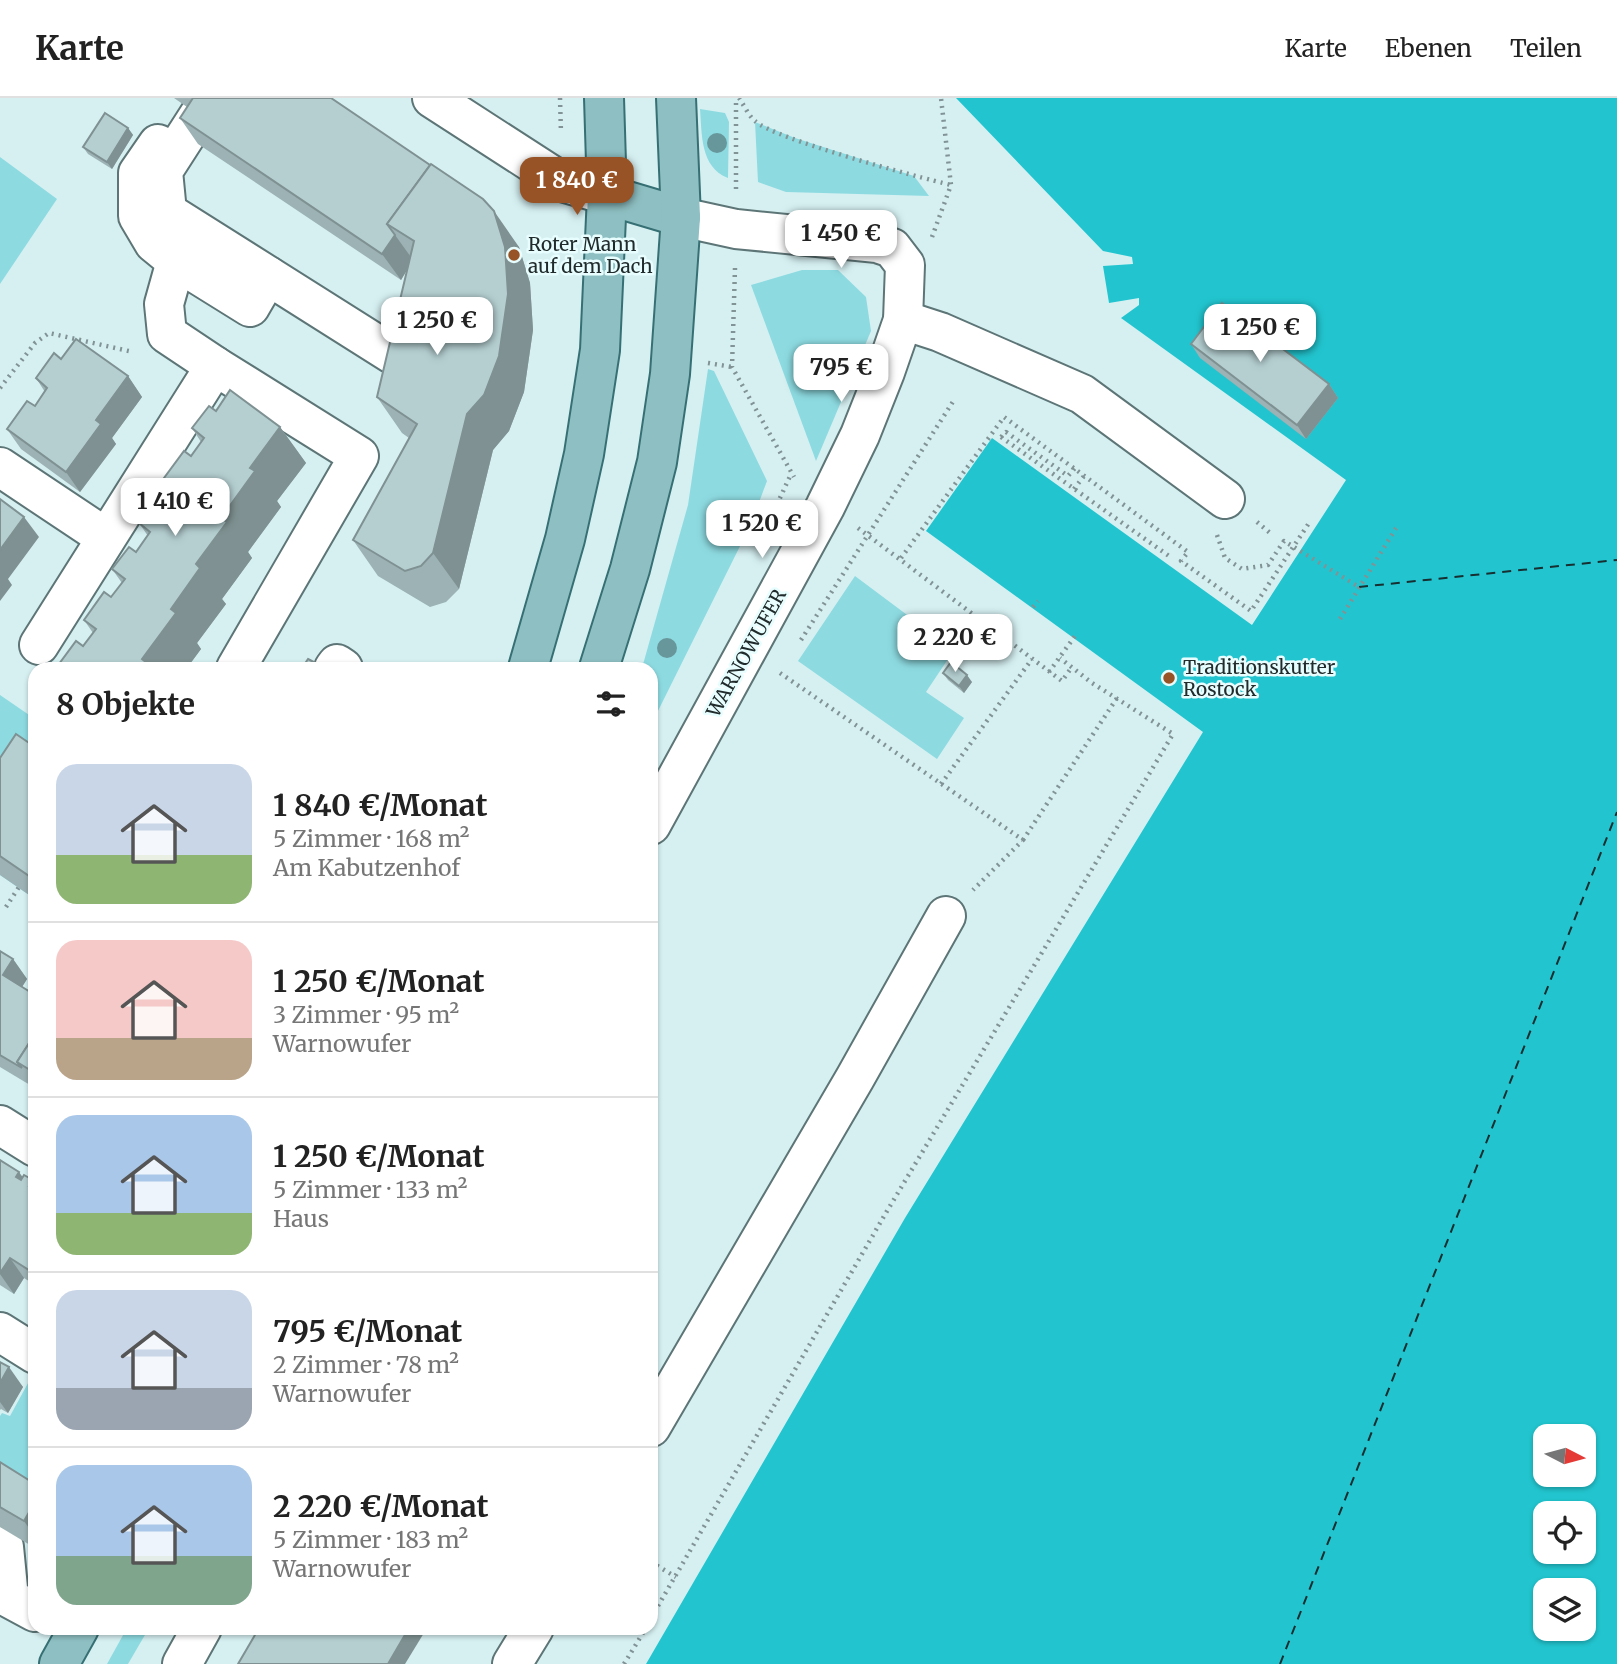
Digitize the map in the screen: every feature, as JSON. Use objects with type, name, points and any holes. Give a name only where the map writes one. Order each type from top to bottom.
[{"type":"main road","points":[[530,662],[565,539],[584,454],[600,350],[607,195],[604,98]]},
{"type":"main road","points":[[600,662],[631,569],[657,462],[671,367],[681,217],[676,98]]},
{"type":"main road","name":"WARNOWUFER","points":[[607,195],[681,217]]},
{"type":"street","points":[[432,98],[562,182],[607,195]]},
{"type":"street","points":[[268,276],[250,307],[176,261],[154,243],[138,216],[138,173],[192,110],[163,171],[167,212],[392,354],[422,304]]},
{"type":"street","name":"WARNOWUFER","points":[[658,812],[747,651],[860,435],[903,320],[905,265],[892,248],[736,229],[681,217]]},
{"type":"street","points":[[176,261],[164,304],[167,334],[359,456],[239,662]]},
{"type":"street","points":[[903,320],[940,332],[1082,394],[1221,515]]},
{"type":"street","points":[[39,645],[104,537],[215,366]]},
{"type":"street","points":[[0,467],[104,537]]},
{"type":"street","points":[[658,1415],[855,1079],[946,916]]},
{"type":"street","points":[[0,1125],[28,1143]]},
{"type":"street","points":[[0,1332],[28,1350]]},
{"type":"street","points":[[0,1546],[4,1548],[9,1598],[28,1608]]},
{"type":"street","points":[[182,1664],[198,1635]]},
{"type":"street","points":[[512,1664],[530,1635]]},
{"type":"path","points":[[739,98],[755,122],[795,138],[914,176],[951,184],[941,98]]},
{"type":"path","points":[[0,388],[35,343],[49,333],[131,353],[167,334]]},
{"type":"path","points":[[732,367],[791,474]]},
{"type":"path","points":[[795,650],[954,400]]},
{"type":"path","points":[[901,558],[1004,417],[1188,552],[1181,561],[1251,611],[1309,523]]},
{"type":"path","points":[[1074,468],[1068,476],[1006,432],[1001,437],[1169,556]]},
{"type":"path","points":[[1074,489],[1084,476]]},
{"type":"path","points":[[1221,515],[1217,540],[1225,558],[1242,569],[1268,565],[1284,541],[1359,587]]},
{"type":"path","points":[[1340,619],[1396,528]]},
{"type":"path","points":[[867,533],[1062,681],[1072,667]]},
{"type":"path","points":[[1033,607],[1038,601]]},
{"type":"path","points":[[1049,672],[1075,636]]},
{"type":"path","points":[[747,651],[1023,840]]},
{"type":"path","points":[[658,1607],[887,1211],[1173,734],[1060,658]]},
{"type":"path","points":[[941,784],[1032,659]]},
{"type":"path","points":[[780,673],[788,662]]},
{"type":"path","points":[[946,916],[1023,840],[1117,698]]},
{"type":"path","points":[[6,907],[19,887]]},
{"type":"path","points":[[658,1566],[676,1577]]},
{"type":"path","points":[[624,1664],[642,1635]]},
{"type":"shaded area","points":[[956,98],[1617,98],[1617,1664],[646,1664],[905,1218],[1203,732],[926,531],[992,438],[1252,625],[1346,480],[1121,318],[1139,305],[1139,298],[1109,303],[1103,266],[1133,264],[1132,257],[1103,251]]},
{"type":"shaded area","points":[[700,109],[725,113],[729,122],[728,178],[719,173],[707,158],[702,139]]},
{"type":"shaded area","points":[[755,122],[795,138],[914,176],[929,196],[786,192],[758,182]]},
{"type":"shaded area","points":[[0,157],[57,199],[0,284]]},
{"type":"shaded area","points":[[802,270],[838,270],[866,297],[871,331],[816,461],[751,285]]},
{"type":"shaded area","points":[[708,369],[714,371],[767,481],[750,526],[658,711],[658,662],[644,662],[688,505]]},
{"type":"shaded area","points":[[855,576],[954,650],[926,692],[964,718],[937,759],[798,661]]},
{"type":"shaded area","points":[[0,695],[28,714],[28,894],[0,875]]},
{"type":"shaded area","points":[[28,1383],[28,1493],[0,1477],[0,1416],[2,1413],[10,1416]]},
{"type":"shaded area","points":[[123,1635],[145,1635],[128,1664],[107,1664]]},
{"type":"building","points":[[193,98],[331,98],[430,165],[387,224],[395,235],[382,254],[180,118]]},
{"type":"building","points":[[105,113],[128,128],[107,162],[83,147]]},
{"type":"building","points":[[431,164],[483,199],[494,211],[505,247],[508,294],[499,356],[484,395],[467,414],[433,553],[421,566],[405,571],[353,540],[417,424],[377,397],[414,241],[387,224]]},
{"type":"building","points":[[1222,303],[1329,384],[1297,425],[1191,344]]},
{"type":"building","points":[[76,339],[128,376],[96,420],[101,424],[66,472],[7,429],[27,401],[35,406],[47,388],[36,378],[54,353],[61,359]]},
{"type":"building","points":[[230,390],[280,427],[250,468],[255,471],[221,518],[227,522],[196,564],[200,568],[171,609],[176,613],[142,659],[146,662],[60,662],[76,641],[83,646],[96,629],[84,620],[104,592],[111,597],[125,579],[112,569],[129,547],[136,552],[150,532],[139,523],[155,500],[163,506],[176,487],[164,478],[184,451],[191,456],[204,438],[192,428],[209,406],[216,411]]},
{"type":"building","points":[[0,499],[24,517],[0,550]]},
{"type":"building","points":[[951,662],[967,675],[959,686],[943,673]]},
{"type":"building","points":[[16,734],[28,742],[28,875],[0,856],[0,758]]},
{"type":"building","points":[[0,951],[13,959],[3,975],[28,991],[28,1045],[17,1062],[22,1068],[0,1055]]},
{"type":"building","points":[[28,1045],[28,1069],[17,1062]]},
{"type":"building","points":[[0,1160],[19,1172],[16,1177],[21,1180],[24,1175],[28,1177],[28,1270],[10,1258],[0,1273]]},
{"type":"building","points":[[0,1362],[9,1367],[0,1383]]},
{"type":"building","points":[[0,1462],[28,1480],[28,1514],[24,1521],[0,1507]]},
{"type":"building","points":[[255,1635],[405,1635],[388,1664],[238,1664]]},
{"type":"ferry route","points":[[1359,587],[1617,560]]},
{"type":"ferry route","points":[[1280,1664],[1617,812]]},
{"type":"place","name":"Roter Mann auf dem Dach","points":[[514,255]]},
{"type":"place","name":"Traditionskutter Rostock","points":[[1169,678]]}]
